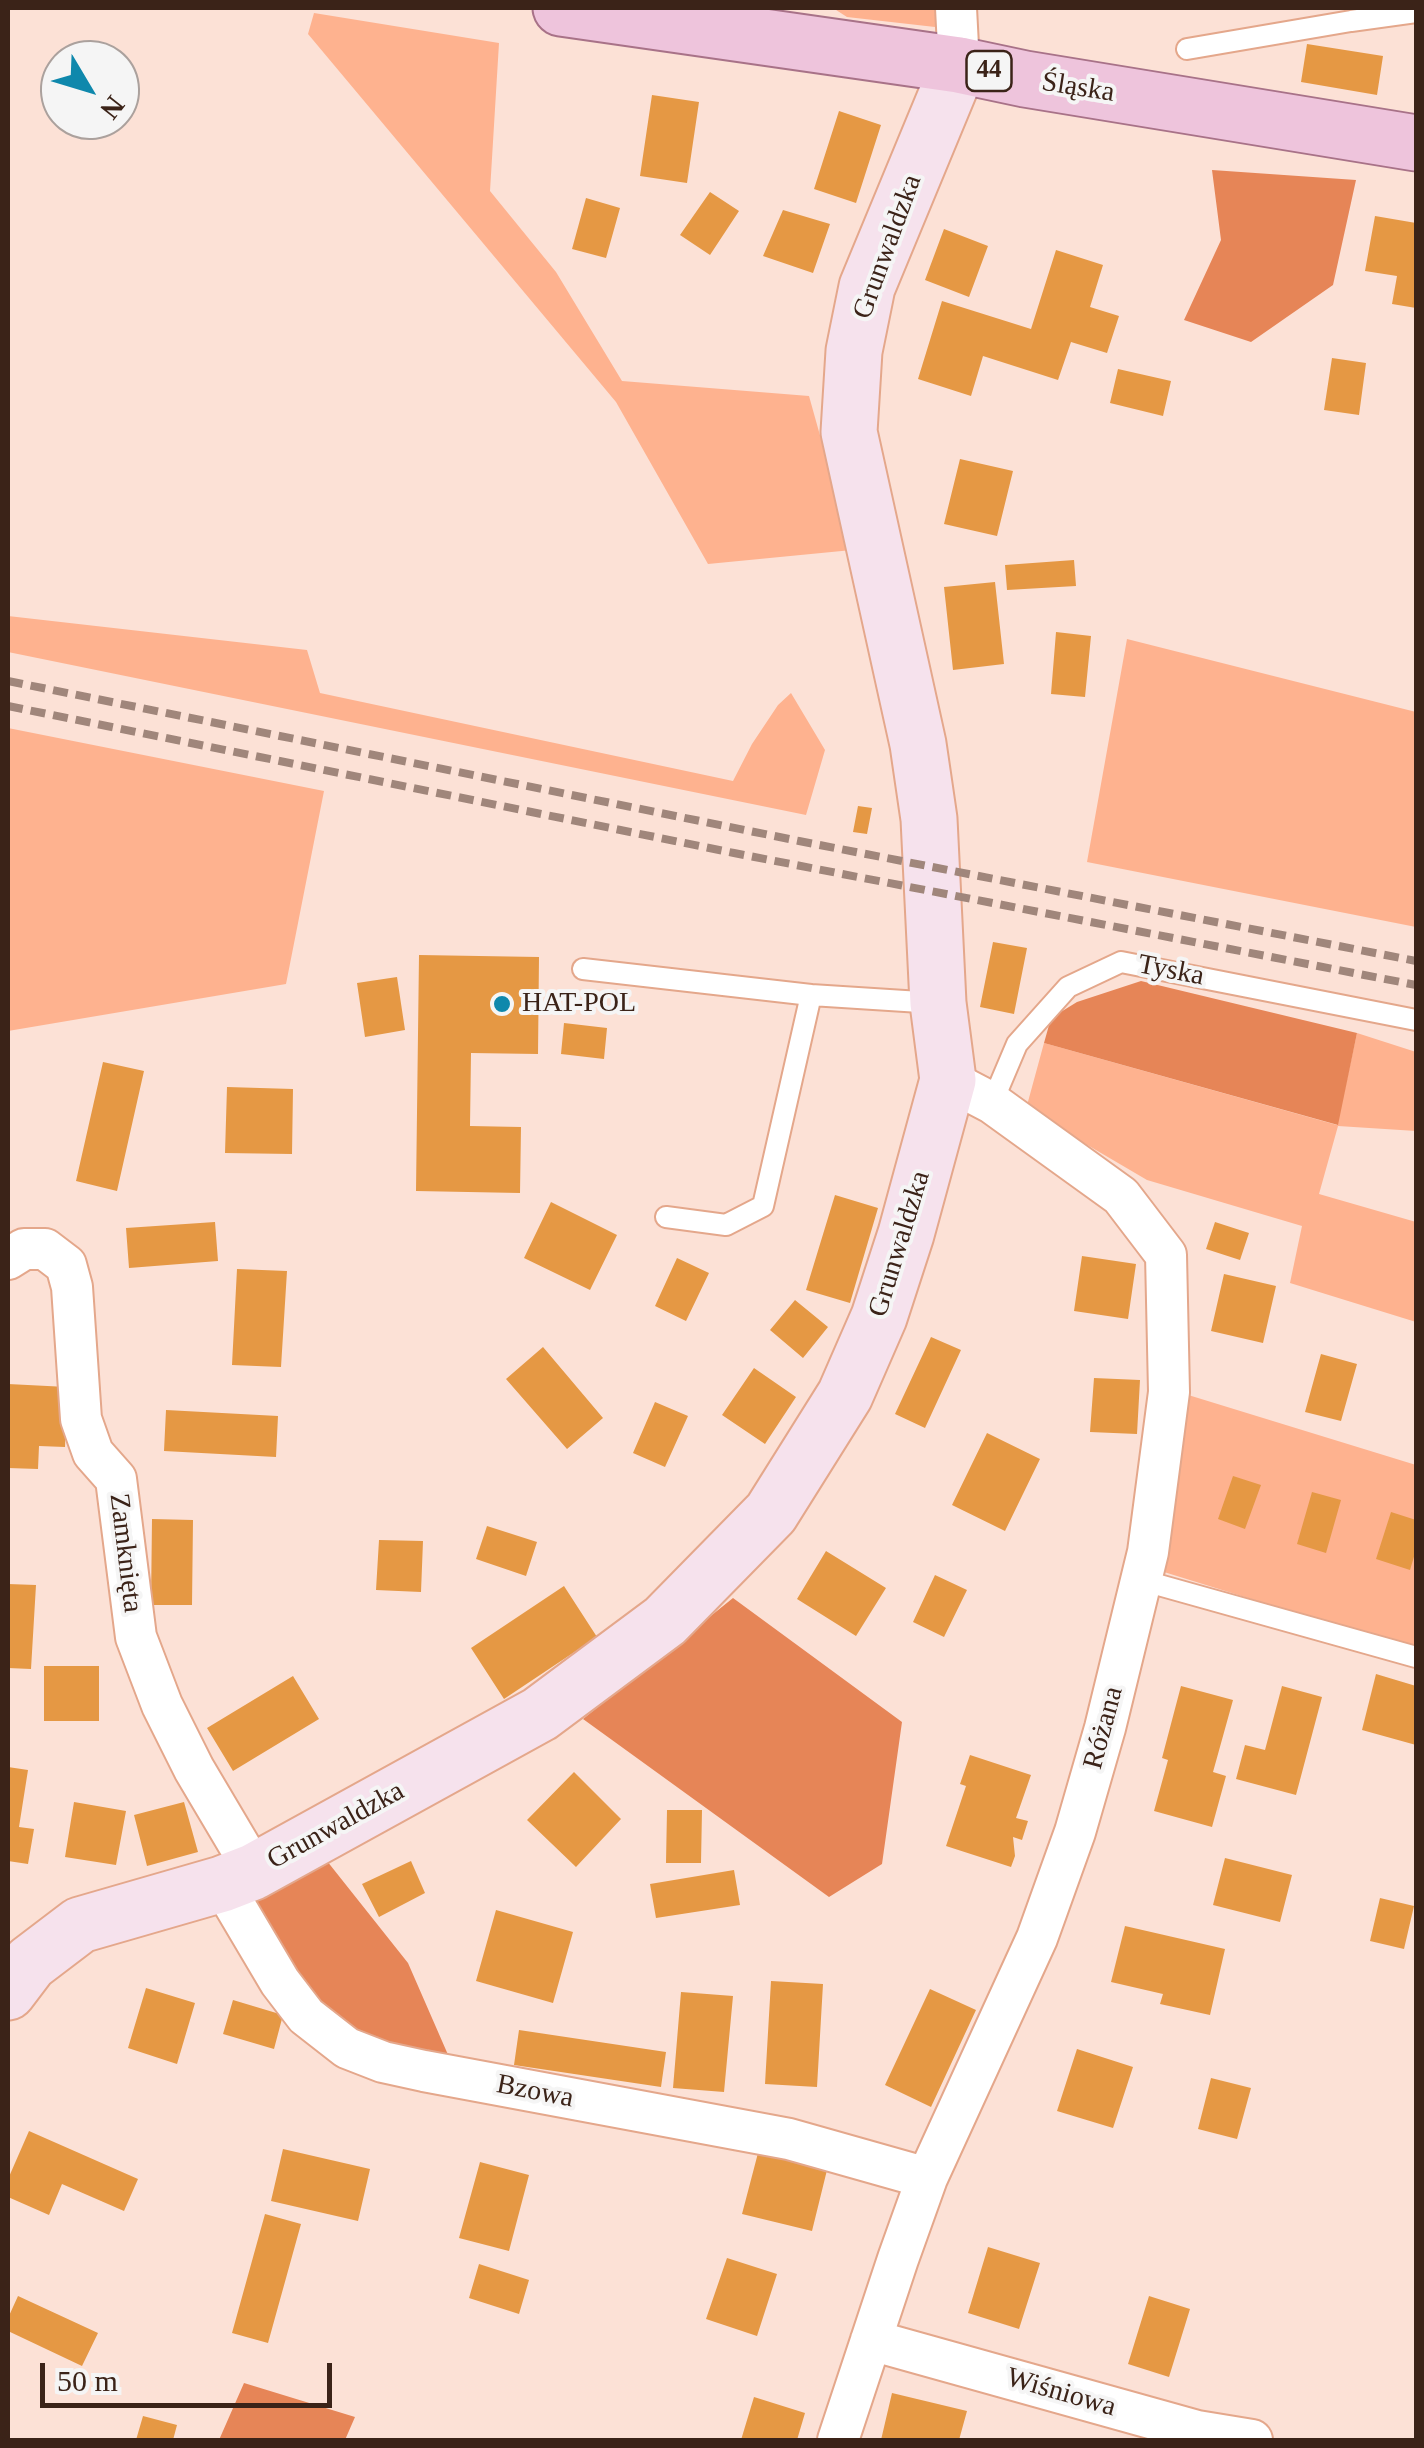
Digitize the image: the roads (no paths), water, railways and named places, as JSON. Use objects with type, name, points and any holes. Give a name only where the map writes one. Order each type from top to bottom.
[{"type":"main road","name":"Śląska","points":[[561,8],[959,65],[1416,144]]},
{"type":"street","points":[[956,8],[959,65]]},
{"type":"street","name":"Grunwaldzka","points":[[8,1992],[30,1963],[80,1925],[237,1878],[540,1714],[665,1621],[771,1513],[846,1394],[879,1317],[906,1234],[970,1091],[938,1004],[929,819],[918,744],[849,432],[854,350],[867,287],[959,65]]},
{"type":"street","name":"Różana","points":[[838,2440],[927,2178],[1037,1938],[1062,1868],[1106,1728],[1148,1552],[1169,1392],[1166,1255],[1120,1196],[970,1091]]},
{"type":"street","name":"Zamknięta","points":[[16,1254],[45,1249],[66,1265],[72,1287],[81,1419],[93,1453],[116,1480],[136,1638],[162,1705],[194,1769],[242,1850],[237,1878]]},
{"type":"street","name":"Bzowa","points":[[237,1878],[280,1982],[306,2016],[346,2048],[424,2071],[789,2139],[927,2178]]},
{"type":"street","name":"Wiśniowa","points":[[871,2340],[1196,2432],[1252,2440]]},
{"type":"lane","points":[[1187,49],[1416,12]]},
{"type":"lane","name":"Tyska","points":[[970,1091],[1068,988],[1121,962],[1416,1020]]},
{"type":"lane","points":[[582,969],[811,995],[938,1004]]},
{"type":"lane","points":[[666,1218],[726,1225],[763,1206],[811,995]]},
{"type":"lane","points":[[1141,1580],[1416,1657]]},
{"type":"railway","points":[[8,681],[1416,961]]},
{"type":"railway","points":[[8,706],[734,853],[1416,985]]},
{"type":"place","name":"HAT-POL","points":[[502,1004]]}]
